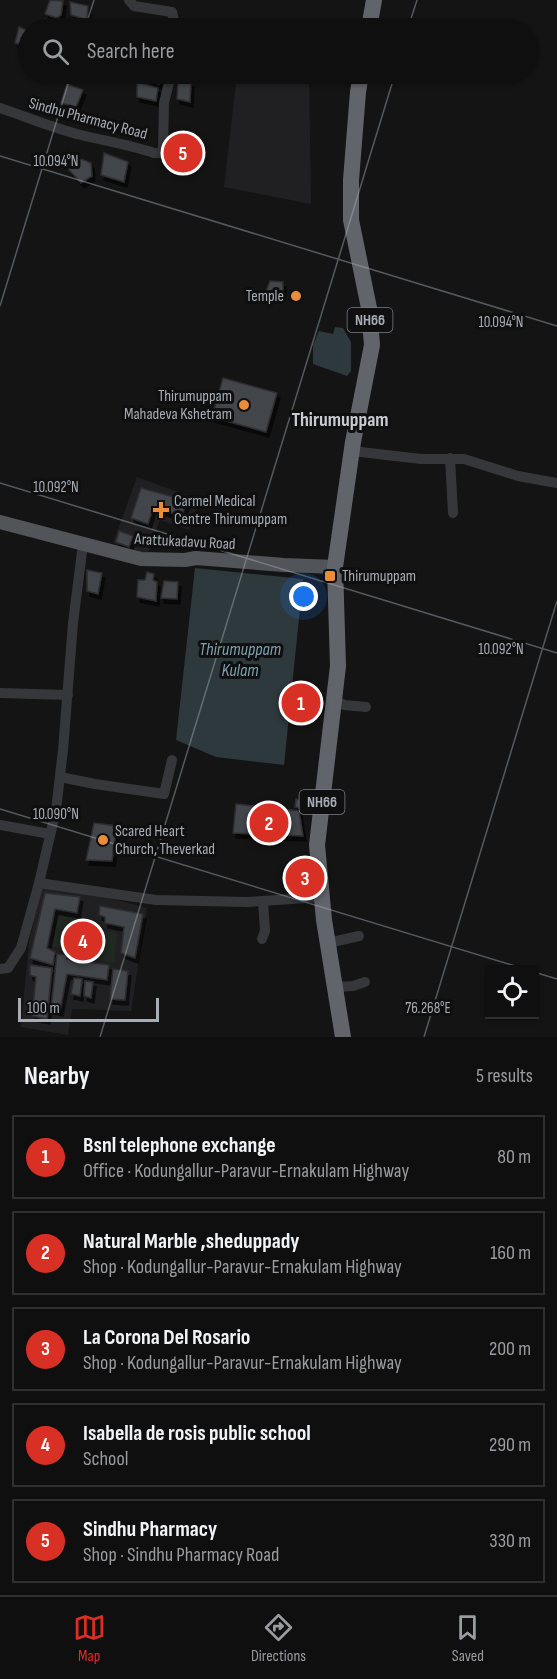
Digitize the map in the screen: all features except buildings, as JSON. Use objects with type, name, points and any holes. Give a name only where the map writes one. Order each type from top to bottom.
[{"type":"highway","points":[[371,18],[374,0]]},
{"type":"highway","name":"NH66","points":[[343,1037],[328,943],[317,845],[339,666],[335,567],[352,451],[372,345],[369,308],[351,220],[352,171],[359,84]]},
{"type":"main road","name":"Arattukadavu Road","points":[[0,522],[141,559],[196,558],[335,567]]},
{"type":"street","points":[[129,0],[135,6],[172,12],[173,18]]},
{"type":"street","name":"Sindhu Pharmacy Road","points":[[0,108],[33,121],[82,135],[161,153],[163,150],[164,103],[169,84]]},
{"type":"street","points":[[352,451],[421,459],[464,459],[518,476],[557,483]]},
{"type":"street","points":[[450,458],[453,513]]},
{"type":"street","points":[[0,969],[8,968],[21,948],[56,810],[73,623],[83,544]]},
{"type":"street","points":[[0,693],[68,695]]},
{"type":"street","points":[[334,699],[344,705],[366,707]]},
{"type":"street","points":[[60,777],[164,794],[172,760]]},
{"type":"street","points":[[0,825],[50,834]]},
{"type":"street","points":[[39,883],[156,900],[247,902],[322,897]]},
{"type":"street","points":[[262,939],[265,932],[263,901]]},
{"type":"street","points":[[328,943],[359,936]]},
{"type":"street","points":[[335,987],[353,986],[365,982]]},
{"type":"shaded area","points":[[236,84],[309,84],[311,204],[224,187]]},
{"type":"shaded area","name":"Carmel Medical Centre Thirumuppam","points":[[137,477],[200,500],[189,530],[160,520],[147,555],[113,543]]},
{"type":"shaded area","points":[[42,887],[95,894],[147,908],[131,1011],[72,1009],[68,1035],[21,1027],[29,942]]},
{"type":"shaded area","points":[[58,916],[93,921],[96,928],[117,933],[114,963],[74,956],[74,952],[52,946]]},
{"type":"water","points":[[335,327],[343,328],[351,342],[351,371],[347,376],[313,364],[313,345],[319,331],[333,334]]},
{"type":"water","name":"Thirumuppam Kulam","points":[[195,568],[303,579],[284,765],[216,757],[176,740]]},
{"type":"place","name":"Sindhu Pharmacy","points":[[183,153]]},
{"type":"place","name":"Temple","points":[[296,296]]},
{"type":"place","name":"Thirumuppam Mahadeva Kshetram","points":[[244,405]]},
{"type":"place","name":"Carmel Medical Centre Thirumuppam","points":[[161,510]]},
{"type":"place","name":"Thirumuppam","points":[[330,576]]},
{"type":"place","name":"Bsnl telephone exchange","points":[[301,703]]},
{"type":"place","name":"Natural Marble ,sheduppady","points":[[269,823]]},
{"type":"place","name":"Scared Heart Church, Theverkad","points":[[103,840]]},
{"type":"place","name":"La Corona Del Rosario","points":[[305,878]]},
{"type":"place","name":"Isabella de rosis public school","points":[[83,941]]},
{"type":"district","name":"Thirumuppam","points":[[340,420]]}]
